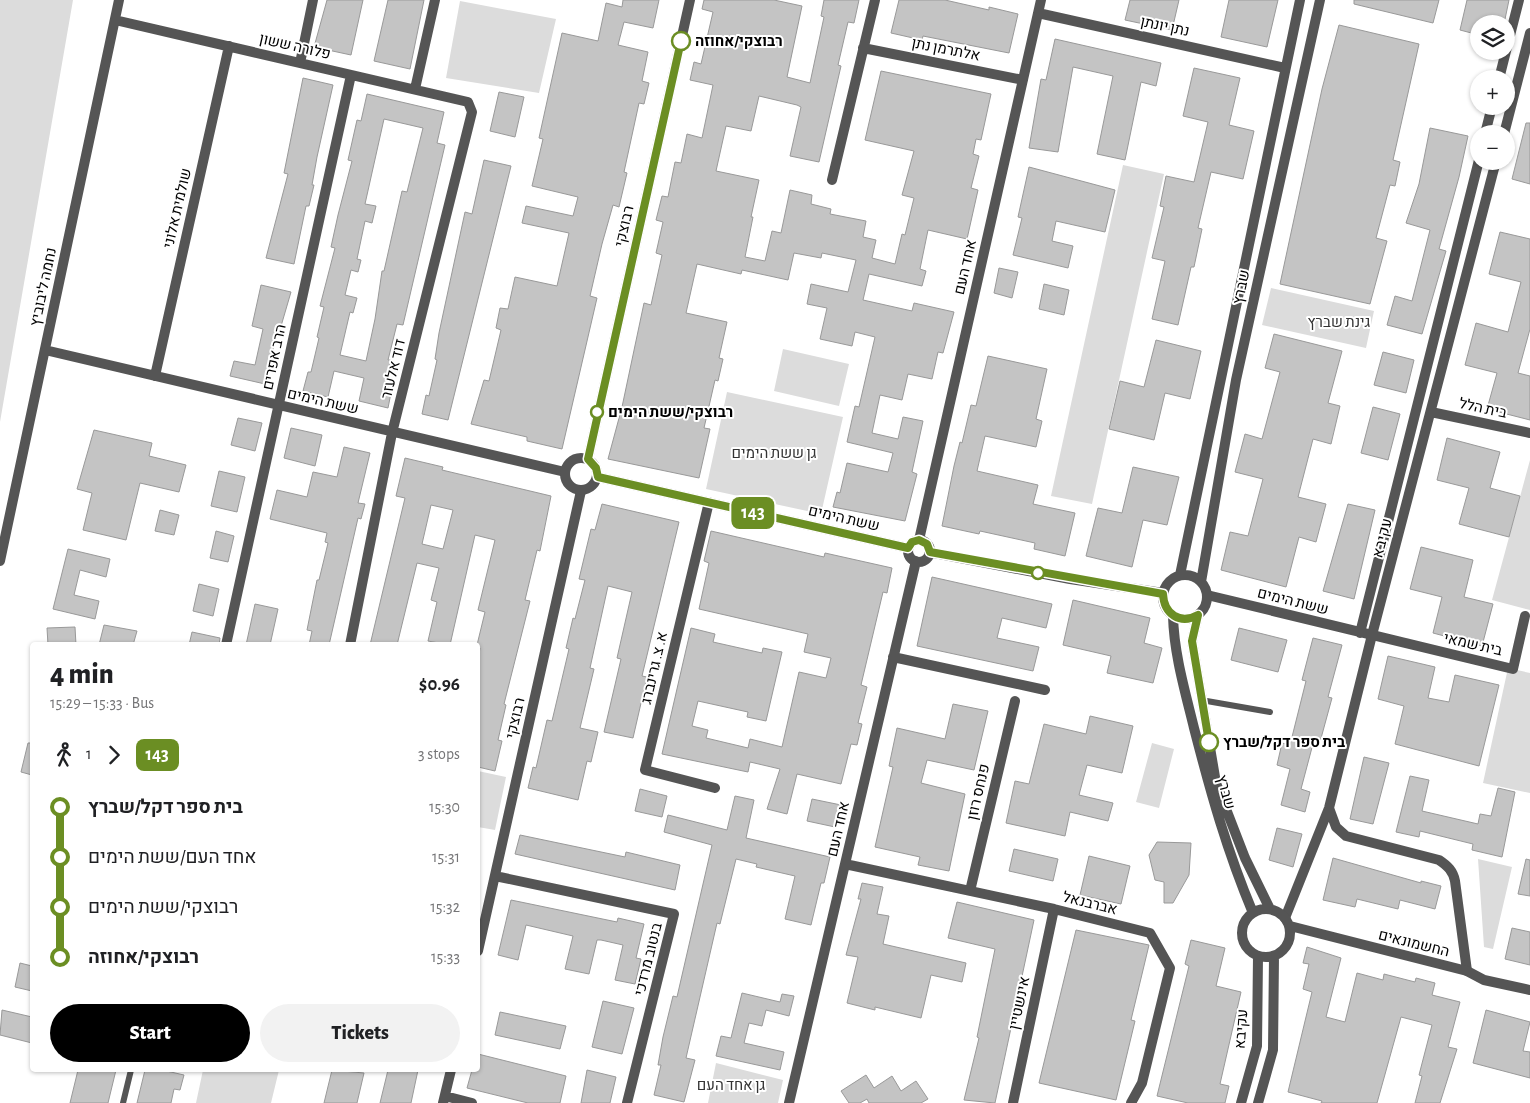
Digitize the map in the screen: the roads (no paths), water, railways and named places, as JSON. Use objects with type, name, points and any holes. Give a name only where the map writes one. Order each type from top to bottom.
[{"type":"street","name":"נחמה ליבוביץ","points":[[0,561],[119,0]]},
{"type":"street","points":[[300,63],[312,0]]},
{"type":"street","points":[[415,88],[435,0]]},
{"type":"street","name":"רבוצקי","points":[[588,459],[690,0]]},
{"type":"street","points":[[832,180],[875,0]]},
{"type":"street","name":"אחד העם","points":[[919,540],[1042,0]]},
{"type":"street","name":"שברץ","points":[[1180,576],[1300,0]]},
{"type":"street","name":"שברץ","points":[[1201,582],[1236,380],[1320,0]]},
{"type":"street","points":[[1515,16],[1519,0]]},
{"type":"street","name":"נתן יונתן","points":[[1038,14],[1285,68]]},
{"type":"street","name":"פלורה ששון","points":[[115,20],[415,88],[468,102]]},
{"type":"street","points":[[1506,125],[1530,33]]},
{"type":"street","name":"שולמית אלוני","points":[[155,376],[229,46]]},
{"type":"street","name":"אלתרמן נתן","points":[[863,48],[1023,80]]},
{"type":"street","name":"הרב אפרים","points":[[227,642],[351,75]]},
{"type":"street","name":"דוד אלעזר","points":[[351,642],[392,433],[472,112],[468,102]]},
{"type":"street","name":"עקיבא","points":[[1360,633],[1476,170]]},
{"type":"street","name":"עקיבא","points":[[1288,922],[1329,808],[1494,170]]},
{"type":"street","name":"ששת הימים","points":[[45,350],[392,433],[565,472]]},
{"type":"street","name":"בית הלל","points":[[1431,412],[1530,433]]},
{"type":"street","points":[[577,459],[588,459],[596,468],[598,477],[592,487],[581,491],[569,485],[565,472],[570,462],[577,459]]},
{"type":"street","name":"ששת הימים","points":[[598,477],[908,548]]},
{"type":"street","name":"רבוצקי","points":[[480,942],[581,491]]},
{"type":"street","name":"א. צ. גרינברג","points":[[709,502],[644,770],[715,788]]},
{"type":"street","points":[[919,540],[927,544],[930,552],[926,558],[916,561],[909,555],[908,548],[912,542],[919,540]]},
{"type":"street","points":[[930,552],[1163,594]]},
{"type":"street","name":"אחד העם","points":[[789,1103],[916,561]]},
{"type":"street","points":[[1180,576],[1195,577],[1201,582],[1208,595],[1204,610],[1186,620],[1173,616],[1164,602],[1163,594],[1172,579],[1180,576]]},
{"type":"street","name":"ששת הימים","points":[[1208,595],[1372,636]]},
{"type":"street","name":"שברץ","points":[[1198,615],[1192,641],[1216,782],[1245,858],[1270,909]]},
{"type":"street","name":"שברץ","points":[[1173,616],[1174,643],[1208,785],[1224,841],[1253,913]]},
{"type":"street","name":"בית שמאי","points":[[1372,636],[1513,669],[1525,616]]},
{"type":"street","points":[[894,657],[1045,690]]},
{"type":"street","name":"פנחס רוזן","points":[[970,890],[1015,701]]},
{"type":"street","points":[[1329,808],[1336,827],[1346,836],[1439,860],[1447,865],[1453,873],[1455,882],[1467,971]]},
{"type":"street","name":"אברבנאל","points":[[845,864],[1054,909],[1150,933],[1170,968],[1142,1083],[1131,1103]]},
{"type":"street","name":"בנטוב מרדכי","points":[[495,876],[674,914],[627,1103]]},
{"type":"street","name":"אינשטיין","points":[[1015,1102],[1054,909]]},
{"type":"street","points":[[1270,909],[1288,922],[1291,936],[1288,945],[1282,952],[1274,956],[1258,956],[1250,952],[1242,936],[1246,919],[1253,913],[1270,909]]},
{"type":"street","name":"החשמונאים","points":[[1288,922],[1467,971],[1484,980],[1530,990]]},
{"type":"street","name":"עקיבא","points":[[1241,1103],[1257,1046],[1258,956]]},
{"type":"street","name":"עקיבא","points":[[1258,1103],[1273,1050],[1274,956]]},
{"type":"street","points":[[450,1072],[444,1100],[472,1103]]},
{"type":"lane","points":[[1201,700],[1270,712]]},
{"type":"lane","points":[[123,1103],[130,1072]]},
{"type":"place","name":"רבוצקי/אחוזה","points":[[681,41]]},
{"type":"place","name":"רבוצקי/ששת הימים","points":[[597,412]]},
{"type":"place","name":"בית ספר דקל/שברץ","points":[[1209,742]]},
{"type":"park label","name":"גינת שברץ","points":[[1339,322]]},
{"type":"park label","name":"גן ששת הימים","points":[[774,453]]},
{"type":"park label","name":"גן אחד העם","points":[[731,1085]]}]
